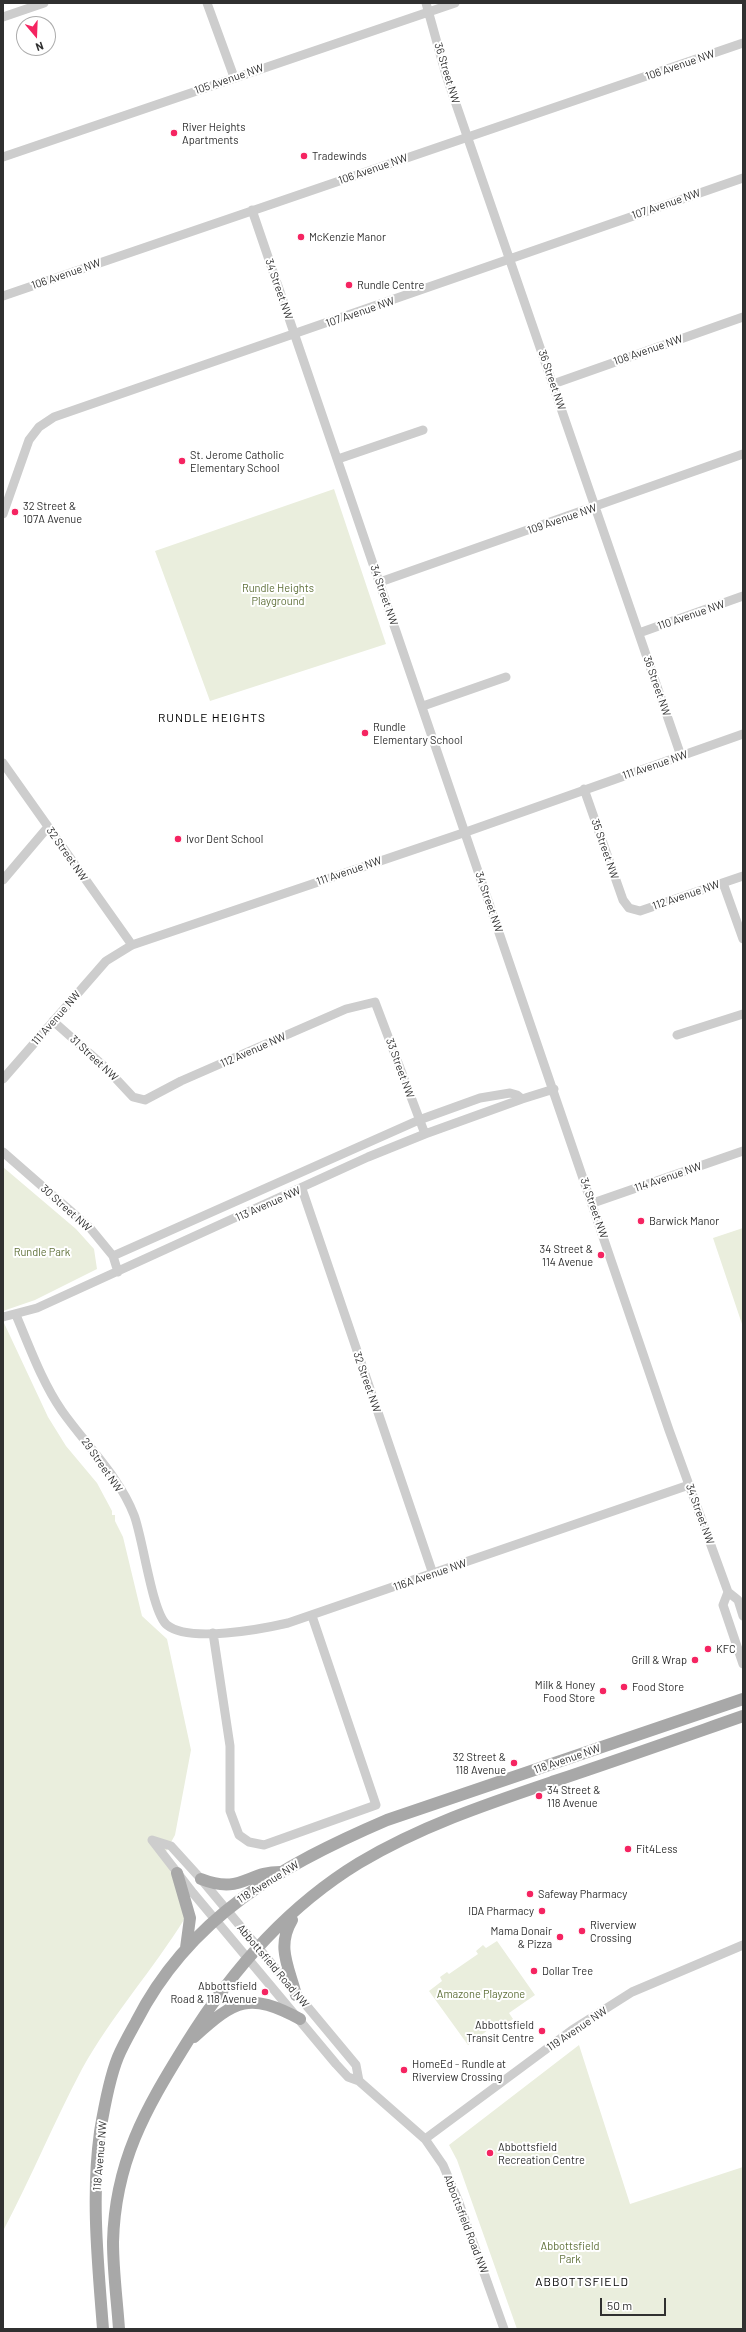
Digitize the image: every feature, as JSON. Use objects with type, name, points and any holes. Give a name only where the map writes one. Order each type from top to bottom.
[{"type":"main road","name":"118 Avenue NW","points":[[103,2329],[96,2225],[96,2178],[100,2132],[108,2092],[118,2057],[149,1997],[170,1966],[215,1919],[283,1872],[324,1848],[387,1820],[743,1699]]},
{"type":"main road","name":"118 Avenue NW","points":[[119,2329],[114,2281],[113,2245],[121,2183],[131,2146],[146,2110],[208,2008],[258,1948],[300,1907],[357,1864],[448,1817],[743,1716]]},
{"type":"main road","points":[[201,1879],[217,1884],[231,1885],[270,1871],[283,1872]]},
{"type":"main road","points":[[177,1873],[190,1918],[186,1948]]},
{"type":"main road","points":[[296,1995],[283,1946],[286,1930],[300,1907]]},
{"type":"main road","points":[[185,2046],[222,2014],[235,2006],[245,2003],[270,2004],[300,2019]]},
{"type":"street","points":[[3,17],[44,3]]},
{"type":"street","points":[[207,3],[234,77]]},
{"type":"street","name":"36 Street NW","points":[[426,3],[446,75],[681,756]]},
{"type":"street","name":"105 Avenue NW","points":[[3,157],[234,77],[455,3]]},
{"type":"street","name":"106 Avenue NW","points":[[3,296],[743,43]]},
{"type":"street","name":"107 Avenue NW","points":[[3,514],[29,440],[33,434],[46,422],[743,178]]},
{"type":"street","name":"34 Street NW","points":[[252,210],[689,1485],[728,1592],[738,1600],[743,1616]]},
{"type":"street","name":"108 Avenue NW","points":[[553,384],[743,317]]},
{"type":"street","points":[[338,459],[423,430]]},
{"type":"street","name":"109 Avenue NW","points":[[380,582],[743,454]]},
{"type":"street","name":"110 Avenue NW","points":[[639,633],[743,596]]},
{"type":"street","points":[[422,706],[506,677]]},
{"type":"street","name":"111 Avenue NW","points":[[3,1079],[106,960],[132,945],[466,832],[743,734]]},
{"type":"street","name":"32 Street NW","points":[[3,763],[132,945]]},
{"type":"street","name":"35 Street NW","points":[[584,789],[623,900],[629,908]]},
{"type":"street","points":[[3,880],[48,827]]},
{"type":"street","name":"112 Avenue NW","points":[[629,908],[640,910],[743,876]]},
{"type":"street","points":[[723,883],[743,939]]},
{"type":"street","name":"112 Avenue NW","points":[[133,1097],[145,1100],[181,1082],[346,1009],[375,1002]]},
{"type":"street","name":"33 Street NW","points":[[375,1002],[425,1134]]},
{"type":"street","points":[[677,1035],[743,1014]]},
{"type":"street","name":"31 Street NW","points":[[53,1021],[105,1067],[133,1097]]},
{"type":"street","name":"113 Avenue NW","points":[[3,1317],[16,1315],[118,1272],[302,1189],[368,1157],[425,1134],[554,1089]]},
{"type":"street","name":"113 Avenue NW","points":[[113,1256],[420,1120],[480,1098],[510,1093],[517,1095],[522,1099]]},
{"type":"street","name":"114 Avenue NW","points":[[593,1203],[743,1151]]},
{"type":"street","name":"30 Street NW","points":[[3,1152],[90,1228],[113,1256],[118,1272]]},
{"type":"street","name":"32 Street NW","points":[[302,1189],[433,1574]]},
{"type":"street","name":"29 Street NW","points":[[16,1315],[51,1393],[109,1471],[133,1514],[157,1607],[166,1624]]},
{"type":"street","name":"116A Avenue NW","points":[[166,1624],[183,1632],[213,1633],[257,1630],[312,1616],[689,1485]]},
{"type":"street","name":"34 Street NW","points":[[728,1592],[723,1605],[743,1664]]},
{"type":"street","points":[[213,1633],[230,1746],[230,1811],[239,1835],[249,1842],[264,1845],[376,1805],[312,1616]]},
{"type":"street","name":"Abbottsfield Road NW","points":[[359,2081],[356,2065],[296,1995],[201,1879],[171,1846],[152,1840],[177,1873],[336,2064],[348,2077],[359,2081],[425,2139],[443,2165],[458,2200],[504,2329]]},
{"type":"street","name":"119 Avenue NW","points":[[425,2139],[572,2030],[632,1992],[743,1945]]},
{"type":"green space","name":"Rundle Heights Playground","points":[[334,489],[386,644],[210,701],[155,551]]},
{"type":"green space","name":"Rundle Park","points":[[3,1167],[76,1229],[94,1249],[97,1269],[35,1300],[3,1311]]},
{"type":"green space","points":[[743,1228],[743,1327],[713,1238]]},
{"type":"green space","points":[[3,1312],[4,1323],[48,1417],[66,1446],[97,1483],[112,1511],[112,1515],[115,1515],[115,1521],[123,1537],[142,1616],[167,1639],[191,1750],[175,1835],[165,1853],[185,1918],[160,1956],[106,2030],[82,2069],[3,2231]]},
{"type":"green space","name":"Amazone Playzone","points":[[497,1941],[535,1995],[509,2013],[513,2019],[500,2028],[496,2024],[468,2045],[429,1991],[442,1981],[440,1977],[447,1972],[449,1974],[478,1954],[476,1951],[483,1945],[486,1948]]},
{"type":"green space","name":"Abbottsfield Park","points":[[579,2045],[630,2204],[743,2167],[743,2329],[517,2329],[457,2160],[449,2145]]},
{"type":"place","name":"River Heights Apartments","points":[[174,133]]},
{"type":"place","name":"Tradewinds","points":[[304,156]]},
{"type":"place","name":"McKenzie Manor","points":[[301,237]]},
{"type":"place","name":"Rundle Centre","points":[[349,285]]},
{"type":"place","name":"St. Jerome Catholic Elementary School","points":[[182,461]]},
{"type":"place","name":"32 Street & 107A Avenue","points":[[15,512]]},
{"type":"place","name":"Rundle Elementary School","points":[[365,733]]},
{"type":"place","name":"Ivor Dent School","points":[[178,839]]},
{"type":"place","name":"Barwick Manor","points":[[641,1221]]},
{"type":"place","name":"34 Street & 114 Avenue","points":[[601,1255]]},
{"type":"place","name":"KFC","points":[[708,1649]]},
{"type":"place","name":"Grill & Wrap","points":[[695,1660]]},
{"type":"place","name":"Food Store","points":[[624,1687]]},
{"type":"place","name":"Milk & Honey Food Store","points":[[603,1691]]},
{"type":"place","name":"32 Street & 118 Avenue","points":[[514,1763]]},
{"type":"place","name":"34 Street & 118 Avenue","points":[[539,1796]]},
{"type":"place","name":"Fit4Less","points":[[628,1849]]},
{"type":"place","name":"Safeway Pharmacy","points":[[530,1894]]},
{"type":"place","name":"IDA Pharmacy","points":[[542,1911]]},
{"type":"place","name":"Riverview Crossing","points":[[582,1931]]},
{"type":"place","name":"Mama Donair & Pizza","points":[[560,1937]]},
{"type":"place","name":"Dollar Tree","points":[[534,1971]]},
{"type":"place","name":"Abbottsfield Road & 118 Avenue","points":[[265,1992]]},
{"type":"place","name":"Abbottsfield Transit Centre","points":[[542,2031]]},
{"type":"place","name":"HomeEd - Rundle at Riverview Crossing","points":[[404,2070]]},
{"type":"place","name":"Abbottsfield Recreation Centre","points":[[490,2153]]},
{"type":"district","name":"RUNDLE HEIGHTS","points":[[212,718]]},
{"type":"district","name":"ABBOTTSFIELD","points":[[582,2282]]}]
